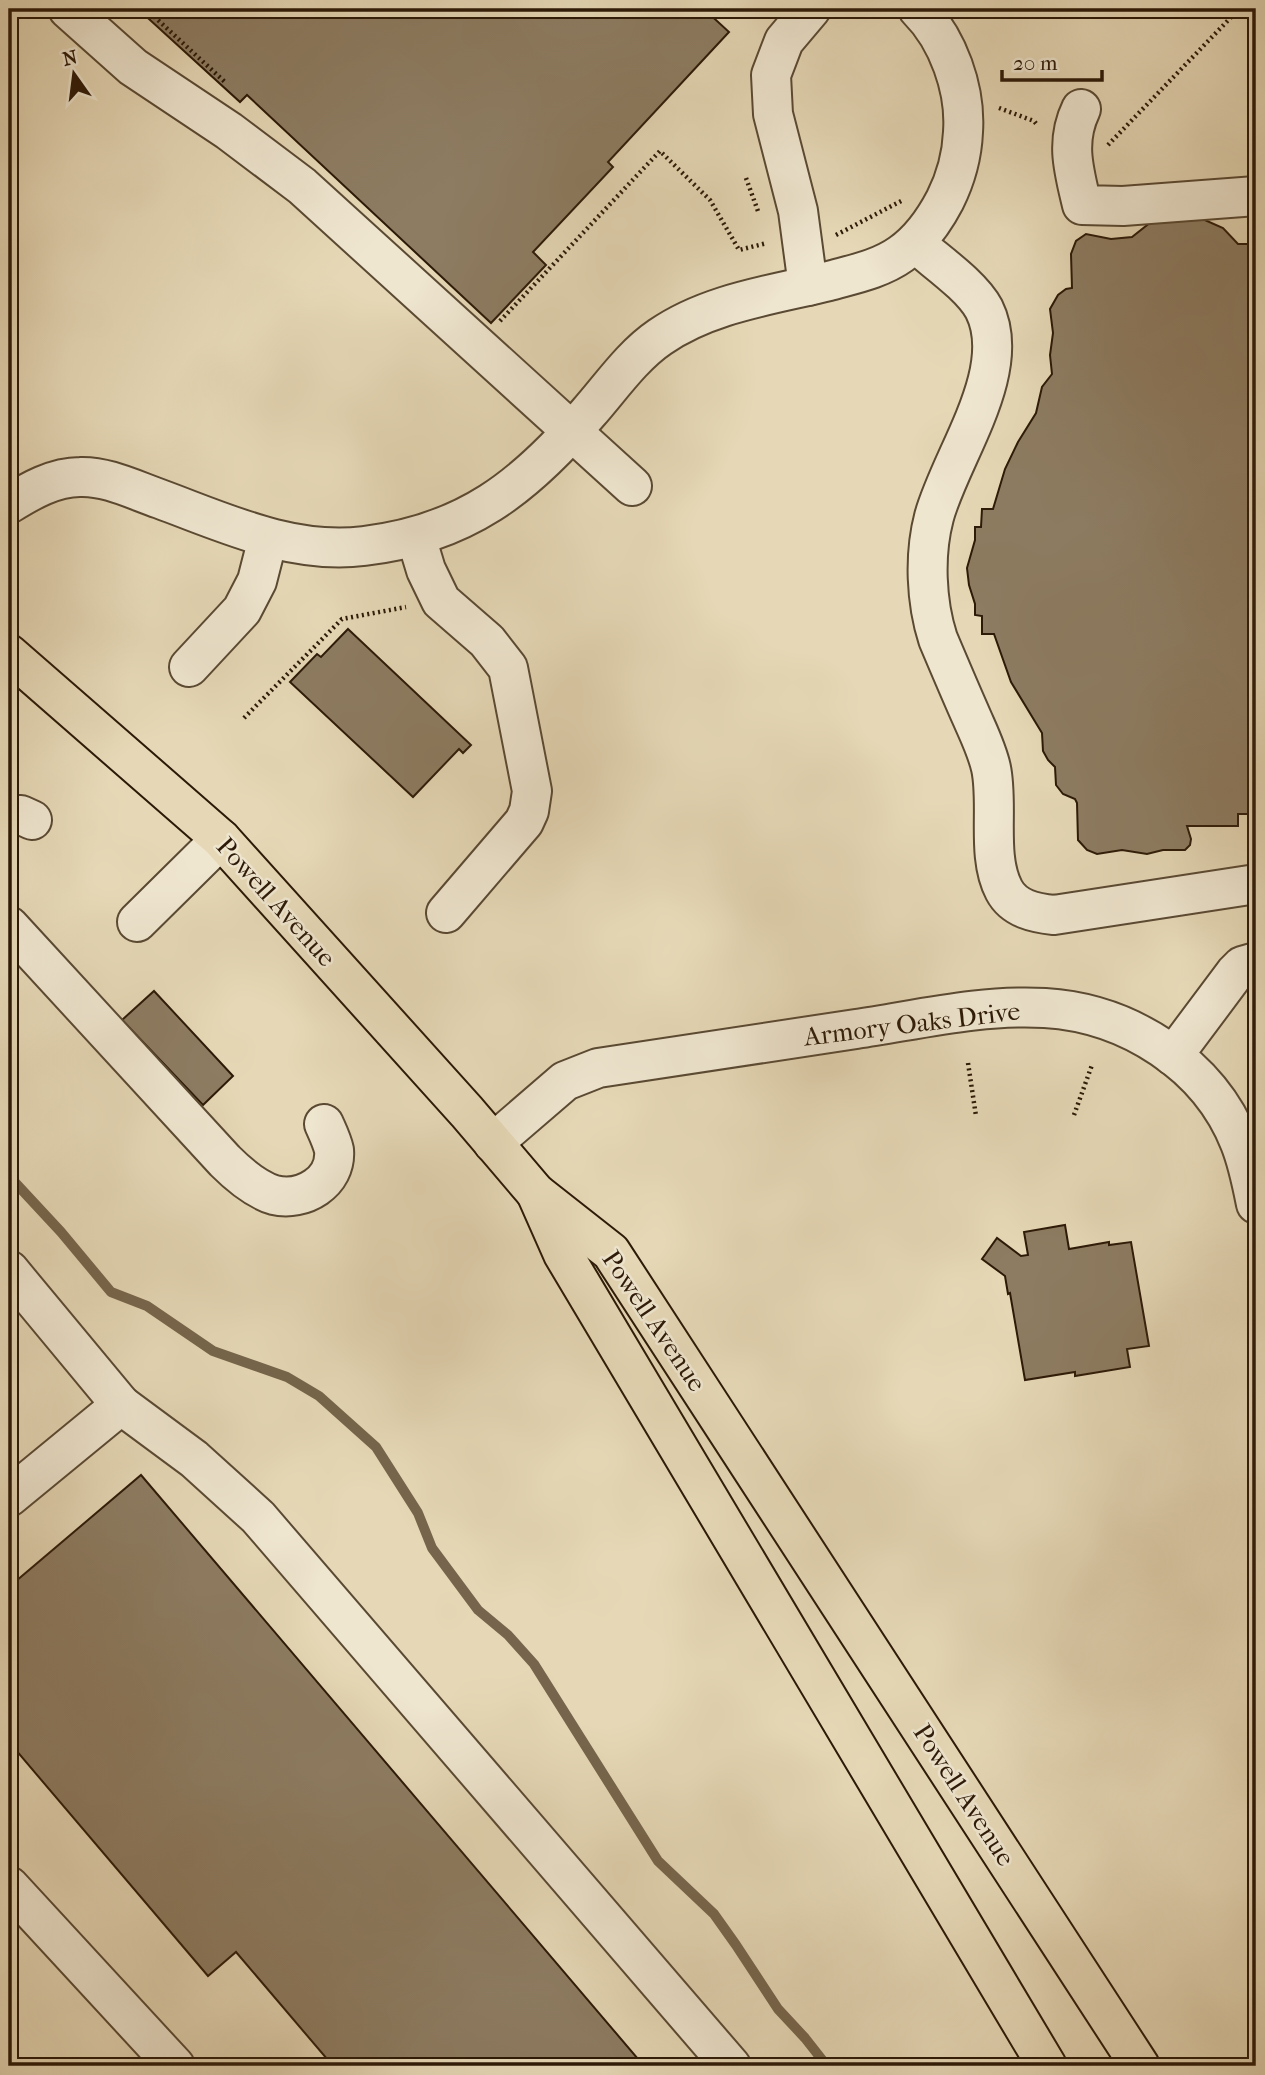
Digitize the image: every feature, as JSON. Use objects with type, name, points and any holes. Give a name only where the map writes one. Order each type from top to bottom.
[{"type":"main road","name":"Powell Avenue","points":[[9,654],[221,839],[536,1193],[611,1252],[1140,2066]]},
{"type":"main road","points":[[536,1193],[563,1254],[1047,2066]]},
{"type":"street","points":[[68,9],[133,67],[229,131],[302,186],[632,486]]},
{"type":"street","points":[[808,286],[798,211],[773,114],[771,75],[784,41],[811,9]]},
{"type":"street","points":[[9,504],[51,482],[93,477],[268,538],[329,548],[360,547],[416,537],[471,516],[500,498],[544,460],[636,359],[656,340],[676,327],[731,304],[872,269],[895,258],[915,243],[948,194],[962,153],[964,128],[960,91],[950,59],[933,28],[918,9]]},
{"type":"street","points":[[1081,109],[1074,123],[1071,139],[1087,153],[1082,205],[1123,206],[1256,196]]},
{"type":"street","points":[[915,243],[974,296],[983,309],[992,339],[987,385],[934,518],[929,552],[929,592],[938,639],[991,767],[998,874],[1004,891],[1016,904],[1033,913],[1054,915],[1256,884]]},
{"type":"street","points":[[416,537],[429,578],[441,601],[487,641],[508,668],[532,791],[524,822],[446,913]]},
{"type":"street","points":[[189,667],[242,610],[257,581],[268,538]]},
{"type":"street","points":[[137,922],[221,839]]},
{"type":"street","points":[[9,926],[225,1161],[258,1188],[275,1195],[293,1196],[309,1193],[320,1185],[332,1164],[334,1152],[324,1125]]},
{"type":"street","points":[[1173,1056],[1242,966],[1256,962]]},
{"type":"street","name":"Armory Oaks Drive","points":[[493,1143],[565,1081],[598,1068],[968,1013],[1045,1008],[1103,1019],[1134,1031],[1173,1056],[1208,1089],[1225,1113],[1240,1142],[1256,1204]]},
{"type":"street","points":[[9,1270],[121,1405],[194,1459],[258,1517],[731,2066]]},
{"type":"street","points":[[9,1497],[121,1405]]},
{"type":"street","points":[[9,1886],[175,2066]]},
{"type":"path","points":[[991,105],[1034,121],[1041,132],[1042,152],[1087,153],[1239,9]]},
{"type":"path","points":[[494,328],[660,151],[710,200],[739,250],[769,243],[765,230]]},
{"type":"path","points":[[746,178],[760,217]]},
{"type":"path","points":[[835,236],[909,197]]},
{"type":"path","points":[[244,718],[342,619],[441,601]]},
{"type":"path","points":[[968,1063],[976,1116]]},
{"type":"path","points":[[1074,1115],[1092,1065]]},
{"type":"building","points":[[138,9],[704,9],[729,32],[608,162],[613,167],[533,252],[546,265],[491,323],[247,95],[240,102]]},
{"type":"building","points":[[1198,217],[1223,228],[1238,244],[1256,244],[1256,814],[1238,814],[1238,826],[1187,826],[1191,839],[1185,850],[1163,850],[1147,854],[1122,850],[1097,854],[1087,850],[1078,840],[1077,803],[1075,799],[1063,794],[1056,785],[1055,767],[1043,751],[1042,733],[1011,682],[994,634],[982,634],[982,616],[975,615],[967,568],[975,540],[975,527],[981,527],[982,509],[993,509],[1005,469],[1036,413],[1042,387],[1052,374],[1050,355],[1053,333],[1050,309],[1058,295],[1072,288],[1071,254],[1076,241],[1086,234],[1111,239],[1132,237],[1151,222]]},
{"type":"building","points":[[348,629],[471,745],[463,753],[459,749],[413,797],[290,682],[317,654],[321,657]]},
{"type":"building","points":[[154,991],[233,1076],[203,1105],[122,1020]]},
{"type":"building","points":[[1065,1225],[1069,1249],[1109,1242],[1109,1245],[1131,1242],[1149,1346],[1127,1349],[1130,1367],[1075,1376],[1075,1372],[1025,1380],[1005,1276],[982,1259],[997,1238],[1021,1256],[1028,1255],[1024,1232]]},
{"type":"building","points":[[141,1475],[644,2066],[333,2066],[236,1952],[208,1976],[9,1742],[9,1587]]},
{"type":"waterway","points":[[9,1176],[111,1292],[147,1306],[213,1351],[287,1377],[319,1396],[376,1447],[418,1513],[432,1548],[478,1610],[508,1635],[534,1664],[658,1861],[714,1914],[778,2009],[827,2066]]}]
